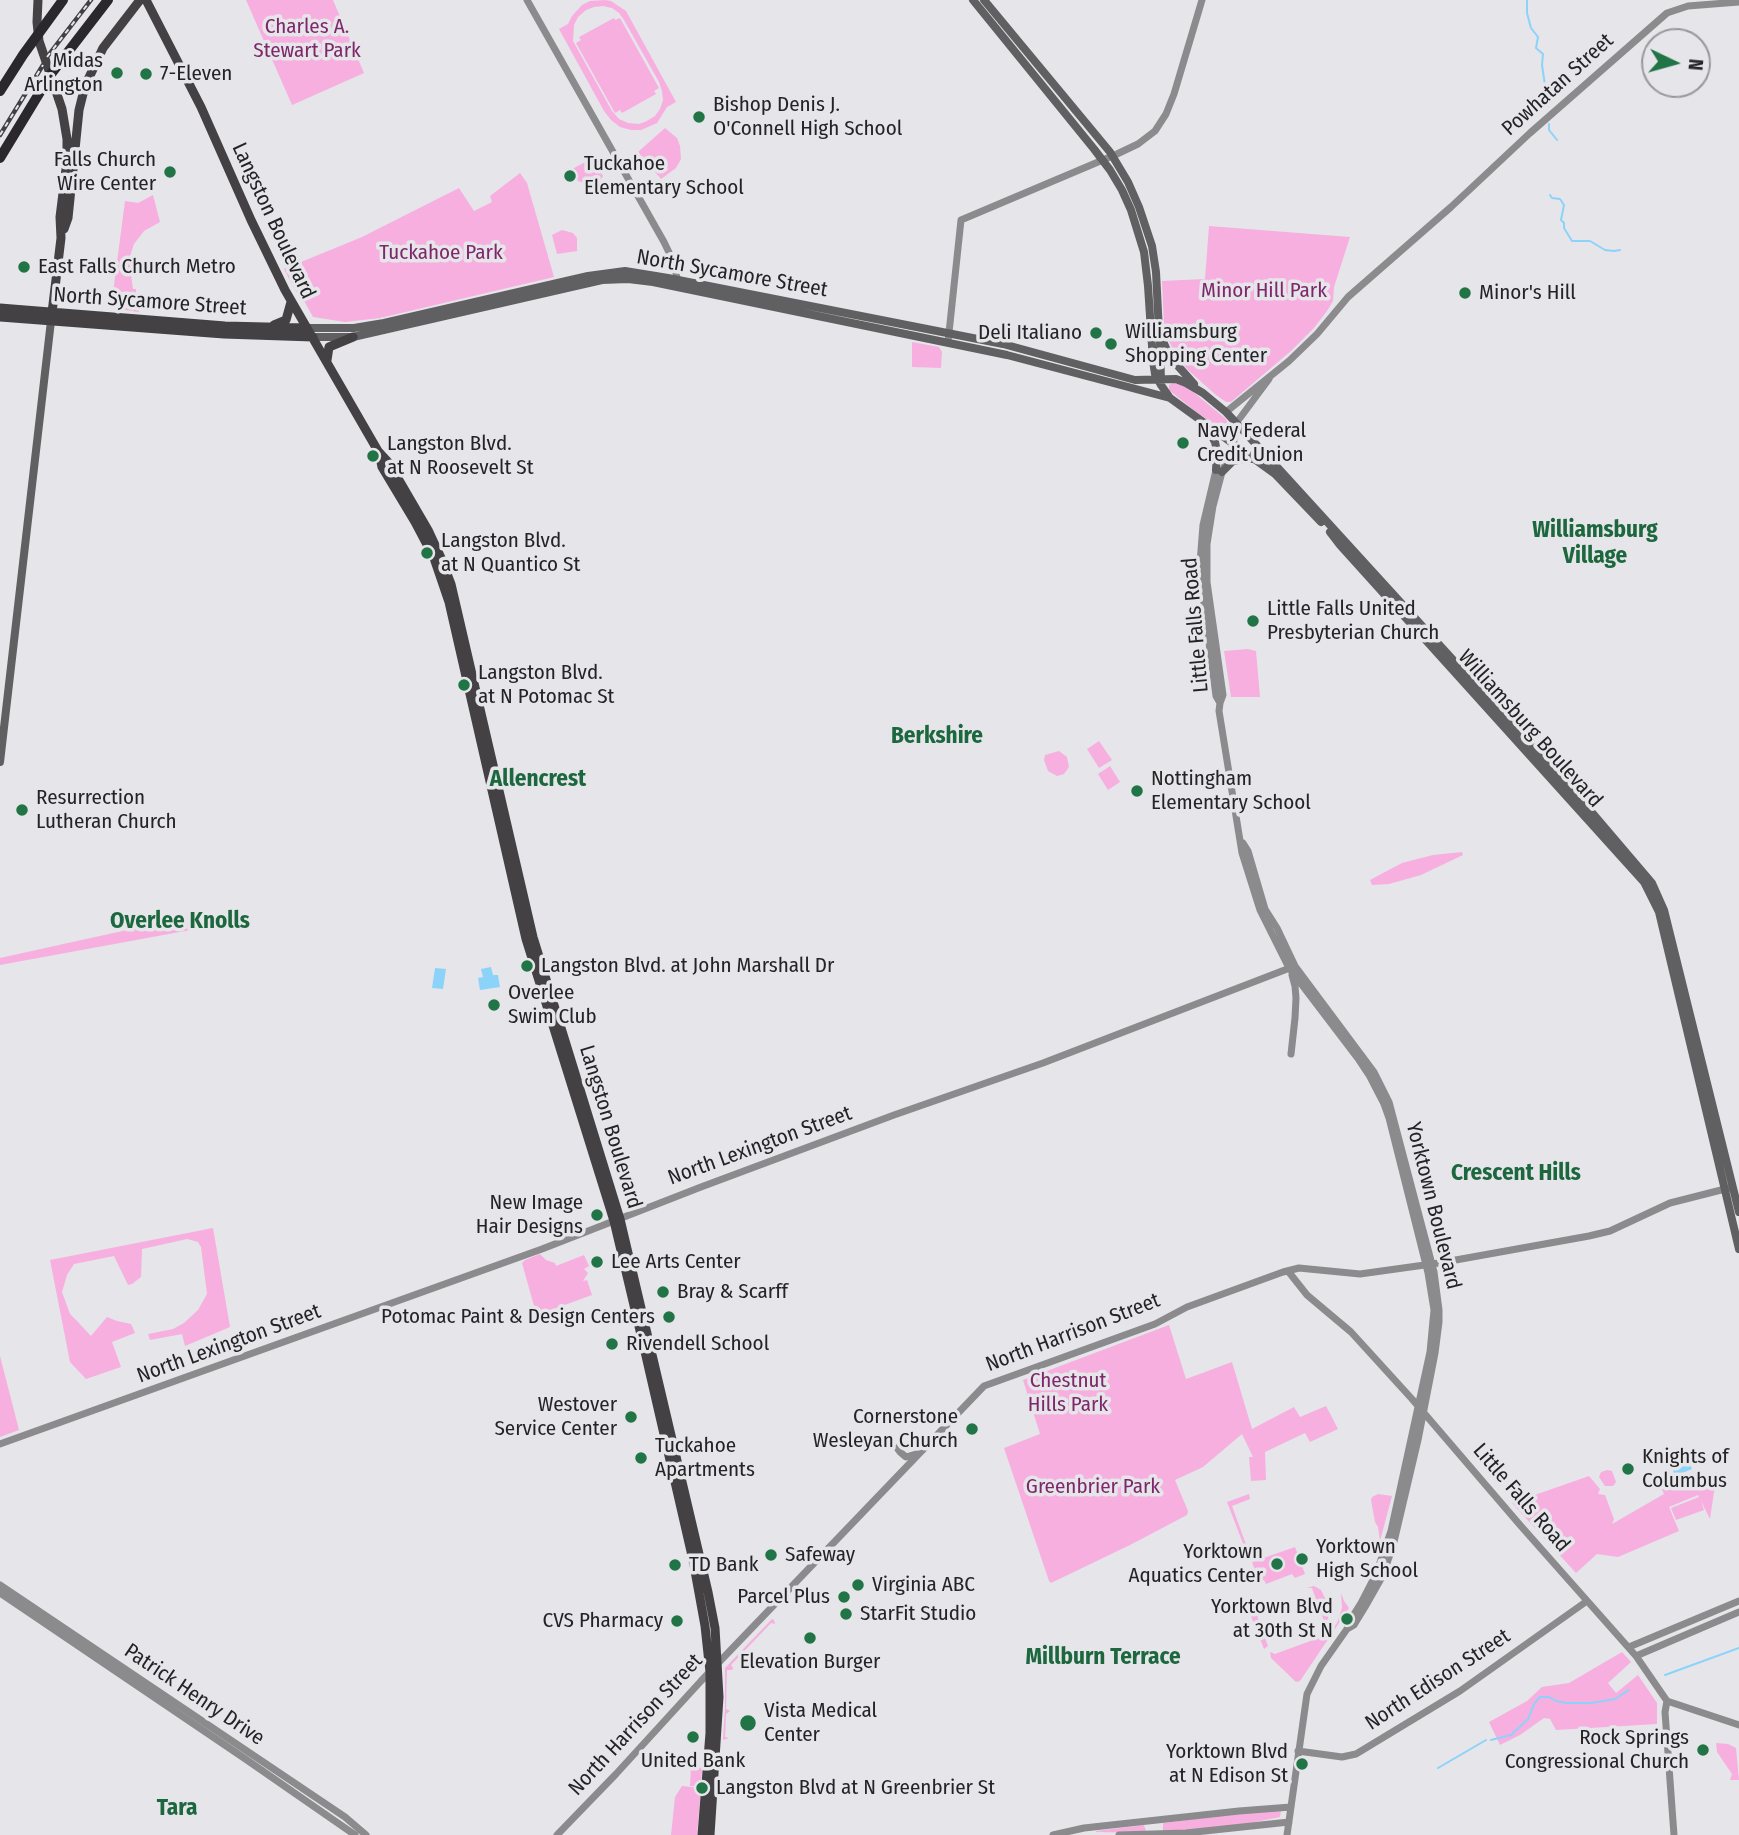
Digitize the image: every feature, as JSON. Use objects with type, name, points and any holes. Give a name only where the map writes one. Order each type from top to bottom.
[{"type":"highway","points":[[0,91],[64,0]]},
{"type":"highway","points":[[0,158],[51,74],[108,0]]},
{"type":"main road","points":[[0,762],[61,237],[60,217],[67,161],[64,117],[39,41],[38,0]]},
{"type":"main road","points":[[61,237],[68,218],[79,110],[85,86],[103,48],[140,0]]},
{"type":"main road","name":"Langston Boulevard","points":[[146,0],[201,107],[291,302],[434,542],[451,584],[533,937],[617,1220],[708,1592],[715,1628],[719,1712],[710,1835]]},
{"type":"main road","name":"Williamsburg Boulevard","points":[[973,0],[1111,170],[1131,210],[1144,252],[1153,361],[1160,382],[1170,398],[1275,474],[1644,881],[1659,912],[1728,1188],[1739,1212]]},
{"type":"main road","points":[[984,0],[1112,156],[1128,182],[1147,227],[1156,272],[1160,382]]},
{"type":"main road","name":"North Sycamore Street","points":[[0,308],[52,317],[224,334],[310,332],[384,323],[588,276],[612,272],[642,273],[678,284],[948,338],[1003,344],[1151,388],[1160,382]]},
{"type":"main road","name":"North Sycamore Street","points":[[0,317],[269,327],[354,337],[602,280],[678,284]]},
{"type":"main road","points":[[269,327],[286,320],[291,302]]},
{"type":"main road","points":[[1159,335],[1170,357],[1203,393]]},
{"type":"main road","points":[[327,362],[329,347],[354,337]]},
{"type":"main road","points":[[1132,383],[1149,374],[1153,361]]},
{"type":"main road","name":"Williamsburg Boulevard","points":[[1160,382],[1181,380],[1203,393],[1226,412],[1235,426],[1589,809],[1652,883],[1664,910],[1728,1188],[1739,1249]]},
{"type":"main road","name":"North Sycamore Street","points":[[1132,383],[1170,398]]},
{"type":"main road","points":[[1204,424],[1217,451],[1219,471],[1233,461],[1254,459]]},
{"type":"main road","points":[[1214,430],[1228,433],[1235,426]]},
{"type":"main road","name":"Langston Boulevard","points":[[617,1220],[705,1626],[710,1672],[710,1733],[702,1835]]},
{"type":"street","points":[[527,0],[664,242],[674,263],[678,284]]},
{"type":"street","points":[[948,338],[961,220],[1112,156],[1138,144],[1155,131],[1174,94],[1202,0]]},
{"type":"street","name":"Powhatan Street","points":[[1269,379],[1307,344],[1349,298],[1530,132],[1667,13],[1688,6],[1739,2]]},
{"type":"street","points":[[1226,412],[1269,379]]},
{"type":"street","points":[[1235,426],[1269,379]]},
{"type":"street","name":"Little Falls Road","points":[[1235,426],[1233,445],[1219,471],[1208,535],[1207,563],[1230,778],[1242,842],[1248,851],[1265,909],[1277,928],[1292,967],[1321,1006]]},
{"type":"street","points":[[1291,1054],[1295,1018],[1292,967]]},
{"type":"street","name":"North Lexington Street","points":[[0,1444],[450,1283],[675,1196],[1061,1056],[1292,967]]},
{"type":"street","name":"Yorktown Boulevard","points":[[1287,1835],[1307,1694],[1321,1666],[1347,1629],[1354,1625],[1374,1592],[1394,1546],[1421,1409],[1434,1322],[1429,1264],[1389,1102],[1374,1072],[1321,1006]]},
{"type":"street","name":"North Harrison Street","points":[[557,1835],[984,1386],[1155,1324],[1187,1307],[1299,1268],[1360,1274],[1610,1231],[1670,1203],[1728,1188]]},
{"type":"street","name":"Little Falls Road","points":[[1288,1271],[1307,1295],[1364,1345],[1421,1409],[1629,1647],[1667,1701]]},
{"type":"street","points":[[897,1448],[906,1457],[920,1452]]},
{"type":"street","name":"Patrick Henry Drive","points":[[0,1585],[345,1817],[366,1835]]},
{"type":"street","name":"Patrick Henry Drive","points":[[0,1594],[355,1835]]},
{"type":"street","name":"North Edison Street","points":[[1298,1751],[1342,1757],[1356,1754],[1460,1691],[1587,1601]]},
{"type":"street","points":[[1629,1647],[1739,1601]]},
{"type":"street","points":[[1636,1656],[1739,1612]]},
{"type":"street","points":[[1674,1835],[1665,1712],[1667,1701],[1739,1725]]},
{"type":"street","points":[[1053,1835],[1084,1828],[1291,1807]]},
{"type":"street","points":[[1119,1835],[1186,1833],[1289,1822]]},
{"type":"green space","name":"Charles A. Stewart Park","points":[[246,0],[333,0],[364,73],[292,105]]},
{"type":"green space","points":[[590,1],[611,1],[626,11],[676,102],[667,107],[657,123],[641,130],[631,130],[620,127],[604,111],[559,29],[568,24],[582,5]],"holes":[[[603,6],[612,8],[624,20],[662,91],[660,109],[655,116],[639,124],[619,119],[612,111],[573,41],[574,25],[586,10]]]},
{"type":"green space","points":[[614,18],[620,18],[659,88],[654,91],[656,94],[622,113],[620,110],[615,113],[576,43],[581,40],[579,37]]},
{"type":"green space","points":[[665,128],[677,138],[681,159],[676,168],[661,179],[638,152]]},
{"type":"green space","points":[[591,159],[603,176],[600,181],[591,185],[578,181],[573,171]]},
{"type":"green space","name":"Tuckahoe Park","points":[[520,173],[527,183],[554,277],[380,318],[345,322],[313,317],[284,269],[362,237],[459,188],[474,211],[492,202],[490,196]]},
{"type":"green space","points":[[153,195],[160,222],[144,231],[134,244],[130,256],[133,289],[136,289],[139,312],[111,308],[125,201],[138,203]]},
{"type":"green space","name":"Minor Hill Park","points":[[1209,226],[1350,237],[1334,287],[1333,301],[1327,311],[1291,351],[1231,402],[1226,402],[1216,395],[1188,370],[1177,357],[1164,325],[1162,281],[1205,279]]},
{"type":"green space","points":[[562,230],[573,233],[577,238],[577,251],[557,254],[552,235]]},
{"type":"green space","points":[[912,342],[939,347],[942,352],[941,368],[912,367]]},
{"type":"green space","points":[[1175,382],[1186,386],[1226,419],[1231,430],[1220,428],[1169,390],[1169,385]]},
{"type":"green space","points":[[1224,651],[1256,651],[1260,697],[1231,697]]},
{"type":"green space","points":[[1099,741],[1112,760],[1099,768],[1087,749]]},
{"type":"green space","points":[[1059,751],[1067,757],[1069,767],[1064,774],[1057,776],[1048,771],[1044,760],[1045,755]]},
{"type":"green space","points":[[1110,766],[1120,782],[1108,790],[1098,774]]},
{"type":"green space","points":[[1462,852],[1463,855],[1421,875],[1389,884],[1372,885],[1370,880],[1402,863],[1433,855]]},
{"type":"green space","points":[[195,915],[196,929],[0,965],[0,958]]},
{"type":"green space","points":[[213,1228],[230,1327],[185,1346],[182,1334],[150,1340],[148,1334],[173,1329],[184,1323],[198,1310],[207,1294],[201,1247],[198,1242],[187,1239],[142,1249],[141,1277],[128,1285],[114,1256],[74,1264],[67,1275],[62,1292],[70,1314],[91,1336],[107,1317],[131,1324],[135,1333],[112,1342],[121,1367],[86,1379],[70,1362],[50,1260]]},
{"type":"green space","points":[[540,1254],[556,1266],[584,1255],[589,1266],[584,1269],[588,1273],[583,1281],[587,1280],[592,1295],[540,1314],[536,1313],[522,1263]]},
{"type":"green space","name":"Greenbrier Park","points":[[1169,1325],[1186,1379],[1232,1362],[1252,1429],[1294,1407],[1300,1417],[1326,1406],[1338,1429],[1310,1442],[1305,1433],[1265,1452],[1266,1480],[1251,1481],[1249,1457],[1253,1457],[1242,1434],[1203,1467],[1175,1480],[1188,1511],[1187,1515],[1051,1583],[1004,1448],[1040,1434],[1023,1380]]},
{"type":"green space","points":[[0,1356],[19,1430],[0,1437]]},
{"type":"green space","points":[[1612,1471],[1616,1482],[1613,1486],[1605,1486],[1599,1477],[1601,1472]]},
{"type":"green space","points":[[1699,1471],[1703,1478],[1717,1472],[1710,1519],[1701,1501],[1704,1510],[1676,1520],[1671,1508],[1699,1497],[1698,1495],[1669,1507],[1679,1531],[1618,1557],[1597,1554],[1576,1573],[1512,1503],[1589,1476],[1600,1489],[1598,1494],[1605,1495],[1614,1519],[1612,1524],[1664,1494],[1661,1487]]},
{"type":"green space","points":[[1249,1494],[1250,1499],[1232,1506],[1251,1558],[1249,1559],[1227,1502]]},
{"type":"green space","points":[[1378,1494],[1392,1496],[1380,1541],[1371,1500]]},
{"type":"green space","name":"Yorktown Aquatics Center","points":[[1295,1547],[1305,1574],[1295,1578],[1292,1574],[1266,1584],[1264,1580],[1259,1581],[1252,1562]]},
{"type":"green space","points":[[1314,1586],[1321,1590],[1329,1606],[1328,1619],[1322,1626],[1320,1623],[1324,1621],[1312,1588],[1307,1588]]},
{"type":"green space","points":[[1341,1593],[1349,1608],[1300,1681],[1296,1682],[1271,1658],[1270,1652],[1275,1654],[1331,1631],[1342,1608]]},
{"type":"green space","points":[[1255,1610],[1268,1646],[1264,1649],[1249,1611]]},
{"type":"green space","points":[[772,1619],[775,1624],[771,1623],[731,1665],[732,1670],[727,1670],[726,1709],[730,1711],[726,1714],[725,1737],[729,1738],[723,1740],[725,1668]]},
{"type":"green space","points":[[1622,1652],[1631,1662],[1608,1683],[1616,1693],[1638,1675],[1657,1703],[1657,1724],[1556,1730],[1550,1719],[1544,1718],[1500,1745],[1489,1722],[1527,1701],[1542,1687],[1569,1683]]},
{"type":"green space","points":[[1716,1743],[1736,1748],[1739,1780],[1730,1780],[1732,1774],[1717,1752]]},
{"type":"green space","points":[[691,1766],[702,1768],[701,1786],[690,1786]]},
{"type":"green space","points":[[682,1786],[701,1788],[697,1835],[671,1835],[675,1797]]},
{"type":"green space","points":[[1267,1810],[1281,1811],[1280,1817],[1240,1825],[1163,1831],[1163,1823]]},
{"type":"green space","points":[[1144,1825],[1146,1831],[1143,1833],[1096,1832],[1096,1831]]},
{"type":"water","points":[[491,967],[493,975],[498,975],[500,987],[480,990],[478,978],[483,977],[481,969]]},
{"type":"water","points":[[435,968],[446,969],[443,989],[432,988]]},
{"type":"water","points":[[1683,1446],[1687,1456],[1668,1463],[1664,1453]]},
{"type":"water","points":[[1688,1459],[1692,1469],[1675,1476],[1671,1466]]},
{"type":"waterway","points":[[1527,0],[1531,28],[1538,37],[1536,48],[1543,54],[1548,106]]},
{"type":"waterway","points":[[1549,124],[1549,130],[1557,140]]},
{"type":"waterway","points":[[1550,195],[1560,199],[1564,205],[1561,220],[1572,241],[1590,241],[1605,250],[1620,250]]},
{"type":"waterway","points":[[1665,1675],[1739,1648]]},
{"type":"waterway","points":[[1491,1740],[1511,1735],[1528,1719],[1540,1697],[1567,1703],[1592,1703],[1615,1699],[1629,1690]]},
{"type":"waterway","points":[[1438,1768],[1486,1740]]},
{"type":"railway","points":[[47,57],[91,0]]},
{"type":"railway","points":[[0,135],[43,65]]},
{"type":"place","name":"Midas Arlington","points":[[117,73]]},
{"type":"place","name":"7-Eleven","points":[[146,74]]},
{"type":"place","name":"Bishop Denis J. O'Connell High School","points":[[699,117]]},
{"type":"place","name":"Falls Church Wire Center","points":[[170,172]]},
{"type":"place","name":"Tuckahoe Elementary School","points":[[570,176]]},
{"type":"place","name":"East Falls Church Metro","points":[[24,267]]},
{"type":"place","name":"Minor's Hill","points":[[1465,293]]},
{"type":"place","name":"Deli Italiano","points":[[1096,333]]},
{"type":"place","name":"Williamsburg Shopping Center","points":[[1111,344]]},
{"type":"place","name":"Navy Federal Credit Union","points":[[1183,443]]},
{"type":"place","name":"Langston Blvd. at N Roosevelt St","points":[[373,456]]},
{"type":"place","name":"Langston Blvd. at N Quantico St","points":[[427,553]]},
{"type":"place","name":"Little Falls United Presbyterian Church","points":[[1253,621]]},
{"type":"place","name":"Langston Blvd. at N Potomac St","points":[[464,685]]},
{"type":"place","name":"Nottingham Elementary School","points":[[1137,791]]},
{"type":"place","name":"Resurrection Lutheran Church","points":[[22,810]]},
{"type":"place","name":"Langston Blvd. at John Marshall Dr","points":[[527,966]]},
{"type":"place","name":"Overlee Swim Club","points":[[494,1005]]},
{"type":"place","name":"New Image Hair Designs","points":[[597,1215]]},
{"type":"place","name":"Lee Arts Center","points":[[597,1262]]},
{"type":"place","name":"Bray & Scarff","points":[[663,1292]]},
{"type":"place","name":"Potomac Paint & Design Centers","points":[[669,1317]]},
{"type":"place","name":"Rivendell School","points":[[612,1344]]},
{"type":"place","name":"Westover Service Center","points":[[631,1417]]},
{"type":"place","name":"Cornerstone Wesleyan Church","points":[[972,1429]]},
{"type":"place","name":"Tuckahoe Apartments","points":[[641,1458]]},
{"type":"place","name":"Knights of Columbus","points":[[1628,1469]]},
{"type":"place","name":"Safeway","points":[[771,1555]]},
{"type":"place","name":"Yorktown High School","points":[[1302,1559]]},
{"type":"place","name":"Yorktown Aquatics Center","points":[[1277,1564]]},
{"type":"place","name":"TD Bank","points":[[675,1565]]},
{"type":"place","name":"Virginia ABC","points":[[858,1585]]},
{"type":"place","name":"Parcel Plus","points":[[844,1597]]},
{"type":"place","name":"StarFit Studio","points":[[846,1614]]},
{"type":"place","name":"Yorktown Blvd at 30th St N","points":[[1347,1619]]},
{"type":"place","name":"CVS Pharmacy","points":[[677,1621]]},
{"type":"place","name":"Elevation Burger","points":[[810,1638]]},
{"type":"place","name":"Vista Medical Center","points":[[748,1723]]},
{"type":"place","name":"United Bank","points":[[693,1737]]},
{"type":"place","name":"Rock Springs Congressional Church","points":[[1703,1750]]},
{"type":"place","name":"Yorktown Blvd at N Edison St","points":[[1302,1764]]},
{"type":"place","name":"Langston Blvd at N Greenbrier St","points":[[702,1788]]},
{"type":"district","name":"Williamsburg Village","points":[[1595,544]]},
{"type":"district","name":"Berkshire","points":[[937,737]]},
{"type":"district","name":"Allencrest","points":[[538,780]]},
{"type":"district","name":"Overlee Knolls","points":[[180,922]]},
{"type":"district","name":"Crescent Hills","points":[[1516,1174]]},
{"type":"district","name":"Millburn Terrace","points":[[1103,1658]]},
{"type":"district","name":"Tara","points":[[177,1809]]},
{"type":"park label","name":"Chestnut Hills Park","points":[[1068,1393]]}]
